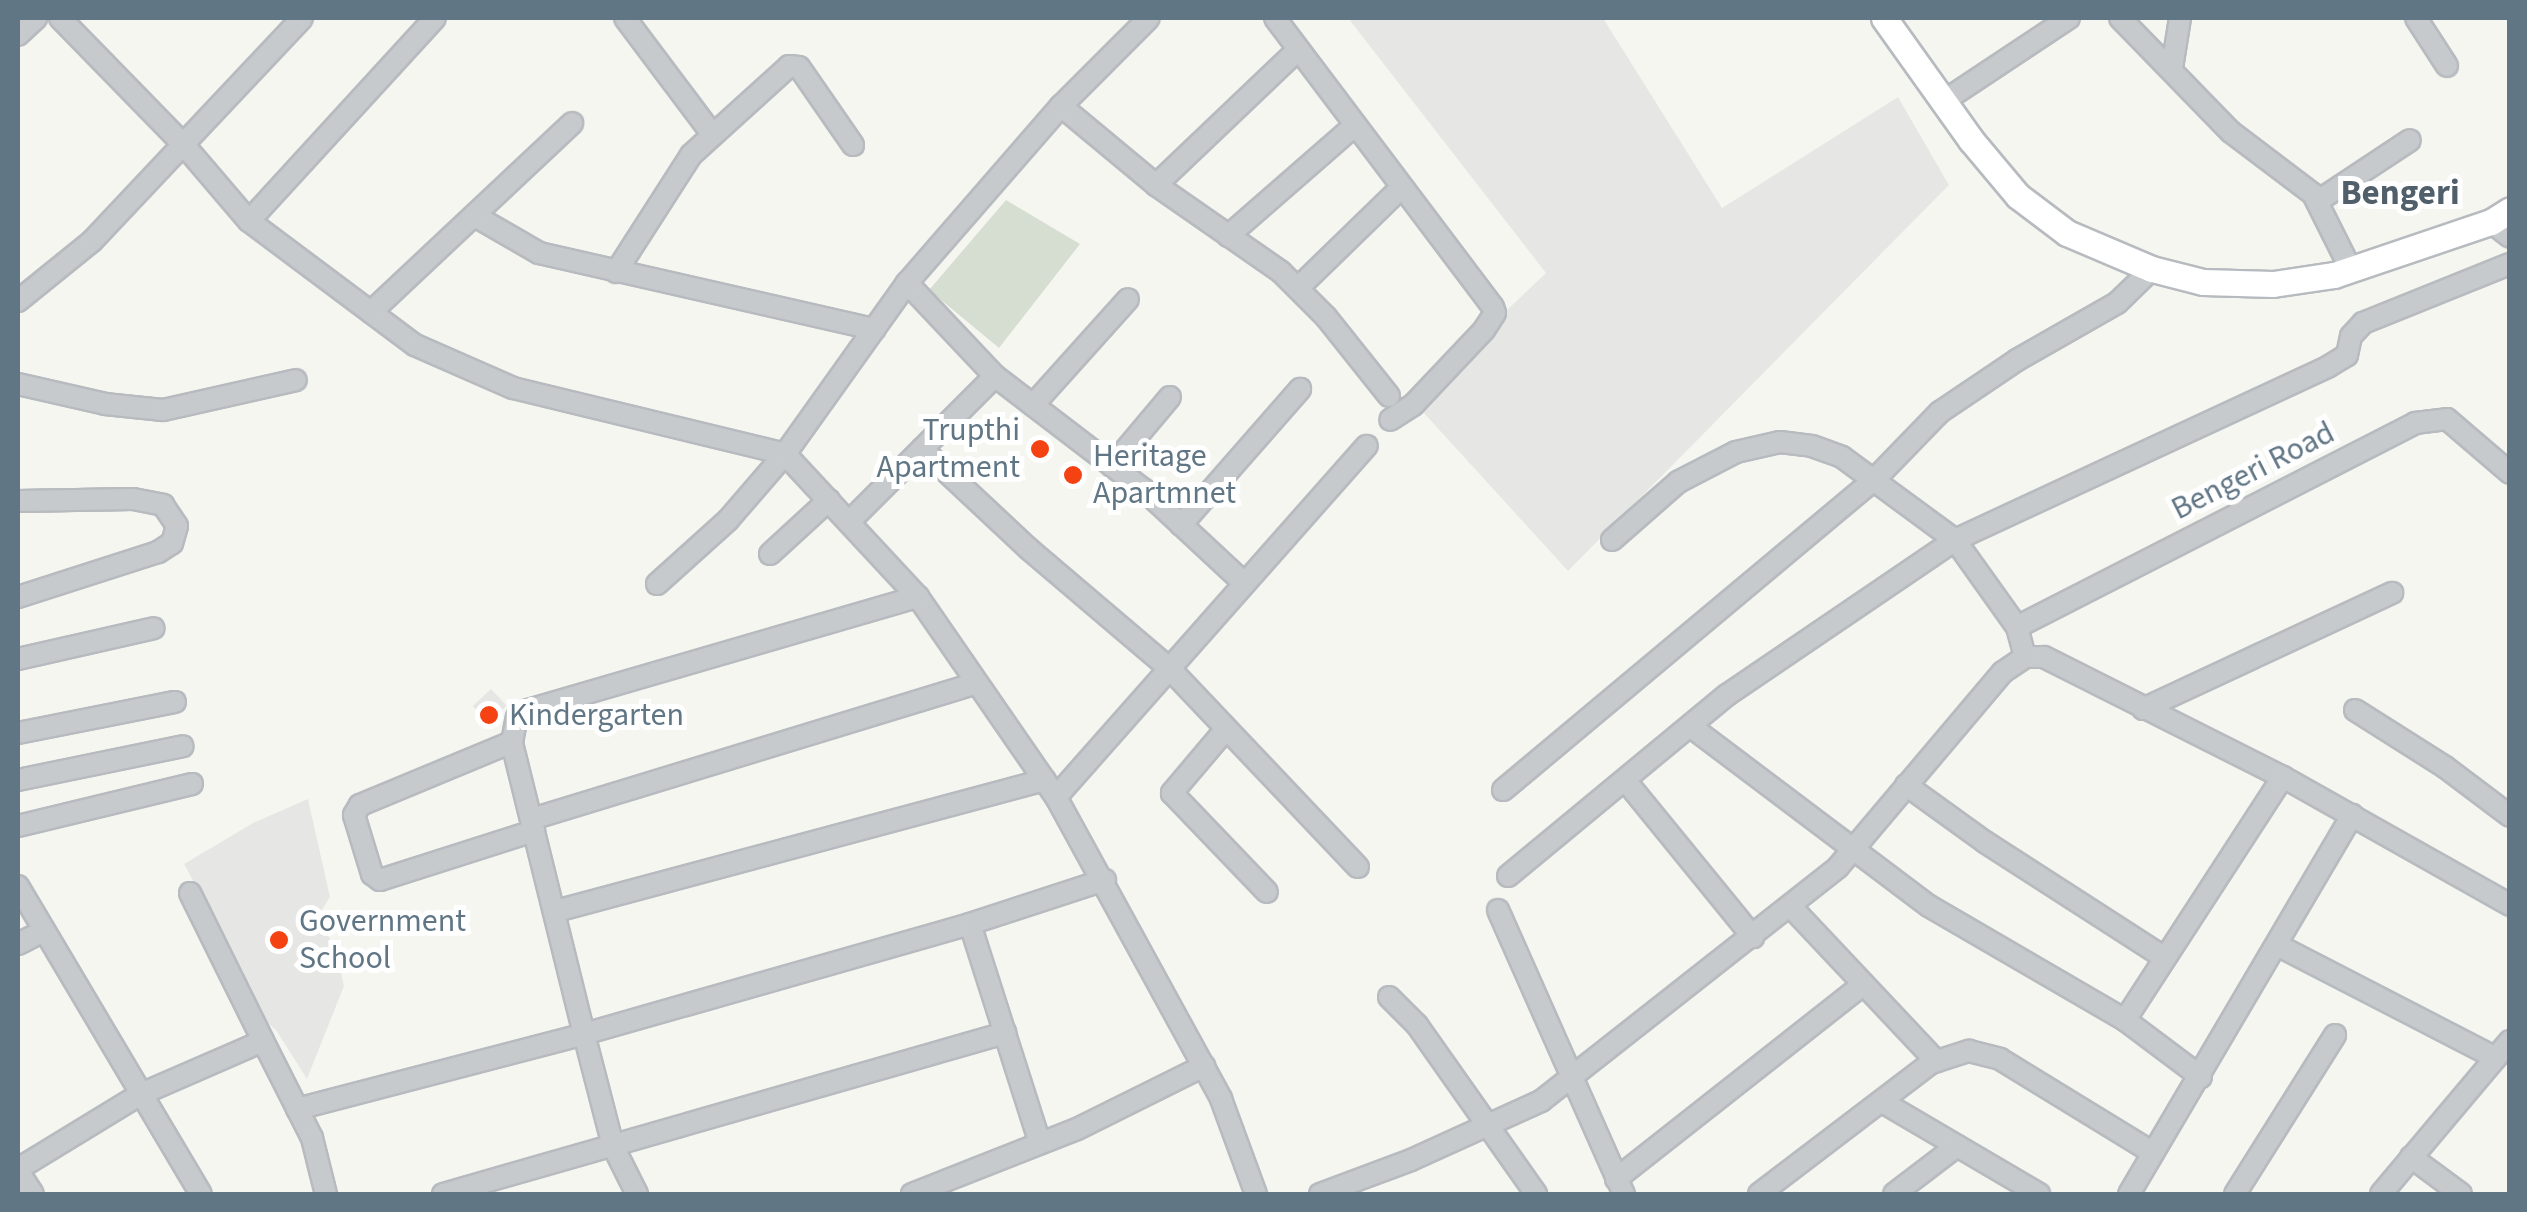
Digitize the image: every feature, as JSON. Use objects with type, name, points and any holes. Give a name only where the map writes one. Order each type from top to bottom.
[{"type":"main road","points":[[1884,18],[2018,196],[2067,233],[2152,269],[2204,282],[2273,284],[2351,270],[2503,223]]},
{"type":"street","points":[[18,35],[36,18]]},
{"type":"street","points":[[60,18],[184,144],[250,221],[439,359],[513,388],[785,454],[876,568],[888,564]]},
{"type":"street","points":[[18,301],[92,241],[302,18]]},
{"type":"street","points":[[250,221],[435,18]]},
{"type":"street","points":[[625,18],[712,134]]},
{"type":"street","points":[[656,584],[728,520],[785,454],[907,284],[1061,106],[1148,18]]},
{"type":"street","points":[[1275,18],[1495,313],[1412,406],[1390,420]]},
{"type":"street","points":[[1944,101],[2069,18]]},
{"type":"street","points":[[2120,18],[2230,132],[2296,178],[2318,201],[2351,270]]},
{"type":"street","points":[[2172,68],[2180,18]]},
{"type":"street","points":[[2416,18],[2448,66]]},
{"type":"street","points":[[1156,184],[1298,50]]},
{"type":"street","points":[[616,272],[691,155],[794,65],[853,145]]},
{"type":"street","points":[[1061,106],[1156,184],[1298,288],[1389,396]]},
{"type":"street","points":[[372,312],[572,123]]},
{"type":"street","points":[[1228,236],[1354,126]]},
{"type":"street","points":[[2318,201],[2410,140]]},
{"type":"street","points":[[1298,288],[1401,188]]},
{"type":"street","points":[[475,216],[518,244],[616,272],[874,329]]},
{"type":"street","points":[[1508,876],[1727,695],[1955,540],[2329,366],[2346,355],[2351,336],[2363,323],[2510,264]]},
{"type":"street","points":[[1503,790],[1874,480],[1940,412],[2017,360],[2117,303],[2152,269]]},
{"type":"street","points":[[907,284],[994,376],[1112,466],[1244,584]]},
{"type":"street","points":[[1033,405],[1128,299]]},
{"type":"street","points":[[849,522],[994,376]]},
{"type":"street","points":[[18,384],[105,404],[164,410],[296,380]]},
{"type":"street","points":[[1181,525],[1300,389]]},
{"type":"street","points":[[1112,466],[1170,397]]},
{"type":"street","name":"Bengeri Road","points":[[2017,627],[2415,423],[2447,419],[2510,473]]},
{"type":"street","points":[[1612,540],[1678,482],[1736,452],[1780,442],[1812,446],[1842,456],[1955,540],[2017,627],[2024,657]]},
{"type":"street","points":[[556,912],[1051,789],[1170,669],[1367,446]]},
{"type":"street","points":[[922,449],[1029,549],[1170,669],[1358,867]]},
{"type":"street","points":[[18,500],[133,499],[162,505],[177,526],[172,544],[158,552],[18,597]]},
{"type":"street","points":[[826,503],[918,596],[1051,789],[1105,880],[1204,1066],[1256,1194]]},
{"type":"street","points":[[770,554],[826,503]]},
{"type":"street","points":[[2142,709],[2392,593]]},
{"type":"street","points":[[637,1194],[612,1146],[512,742],[517,717],[528,710],[918,596]]},
{"type":"street","points":[[18,659],[154,628]]},
{"type":"street","points":[[1320,1194],[1377,1184],[1541,1101],[1792,907],[1854,848],[2004,672],[2024,657],[2044,658],[2283,777],[2510,905]]},
{"type":"street","points":[[512,742],[360,805],[354,815],[372,874],[380,880],[533,825],[976,684]]},
{"type":"street","points":[[18,733],[175,702]]},
{"type":"street","points":[[2355,710],[2445,767],[2510,816]]},
{"type":"street","points":[[1690,726],[1929,906],[2125,1020],[2201,1077]]},
{"type":"street","points":[[1226,728],[1172,794],[1266,892]]},
{"type":"street","points":[[18,780],[183,746]]},
{"type":"street","points":[[2125,1020],[2283,777]]},
{"type":"street","points":[[1625,780],[1753,937]]},
{"type":"street","points":[[18,826],[192,784]]},
{"type":"street","points":[[1906,785],[1985,842],[2165,958]]},
{"type":"street","points":[[2129,1194],[2352,815]]},
{"type":"street","points":[[297,1109],[584,1034],[970,924],[1105,880]]},
{"type":"street","points":[[18,886],[201,1194]]},
{"type":"street","points":[[190,893],[312,1138],[326,1194]]},
{"type":"street","points":[[1792,907],[1936,1061]]},
{"type":"street","points":[[1498,910],[1620,1187],[1864,984]]},
{"type":"street","points":[[970,924],[1040,1144]]},
{"type":"street","points":[[18,944],[44,931]]},
{"type":"street","points":[[2277,945],[2503,1050],[2381,1194]]},
{"type":"street","points":[[1389,997],[1417,1025],[1536,1194]]},
{"type":"street","points":[[443,1194],[1005,1033]]},
{"type":"street","points":[[2235,1194],[2336,1035]]},
{"type":"street","points":[[32,1194],[18,1170],[139,1094],[263,1040]]},
{"type":"street","points":[[1759,1194],[1936,1061],[1969,1051],[2000,1059],[2152,1152]]},
{"type":"street","points":[[912,1194],[1040,1144],[1204,1066]]},
{"type":"street","points":[[1884,1103],[2038,1194]]},
{"type":"street","points":[[1894,1194],[1956,1146]]},
{"type":"street","points":[[2412,1158],[2460,1194]]},
{"type":"shaded area","points":[[1348,18],[1603,18],[1722,208],[1898,97],[1949,185],[1568,571],[1412,400],[1546,273]]},
{"type":"shaded area","points":[[1006,200],[1080,244],[999,348],[929,290]]},
{"type":"shaded area","name":"Kindergarten","points":[[491,689],[507,706],[488,723],[473,706]]},
{"type":"shaded area","name":"Government School","points":[[308,799],[330,897],[318,916],[336,951],[344,986],[307,1079],[276,1030],[241,1001],[244,973],[184,864],[253,823]]},
{"type":"place","name":"Trupthi Apartment","points":[[1040,449]]},
{"type":"place","name":"Heritage Apartmnet","points":[[1073,475]]},
{"type":"place","name":"Kindergarten","points":[[489,715]]},
{"type":"place","name":"Government School","points":[[279,940]]},
{"type":"district","name":"Bengeri","points":[[2400,193]]}]
